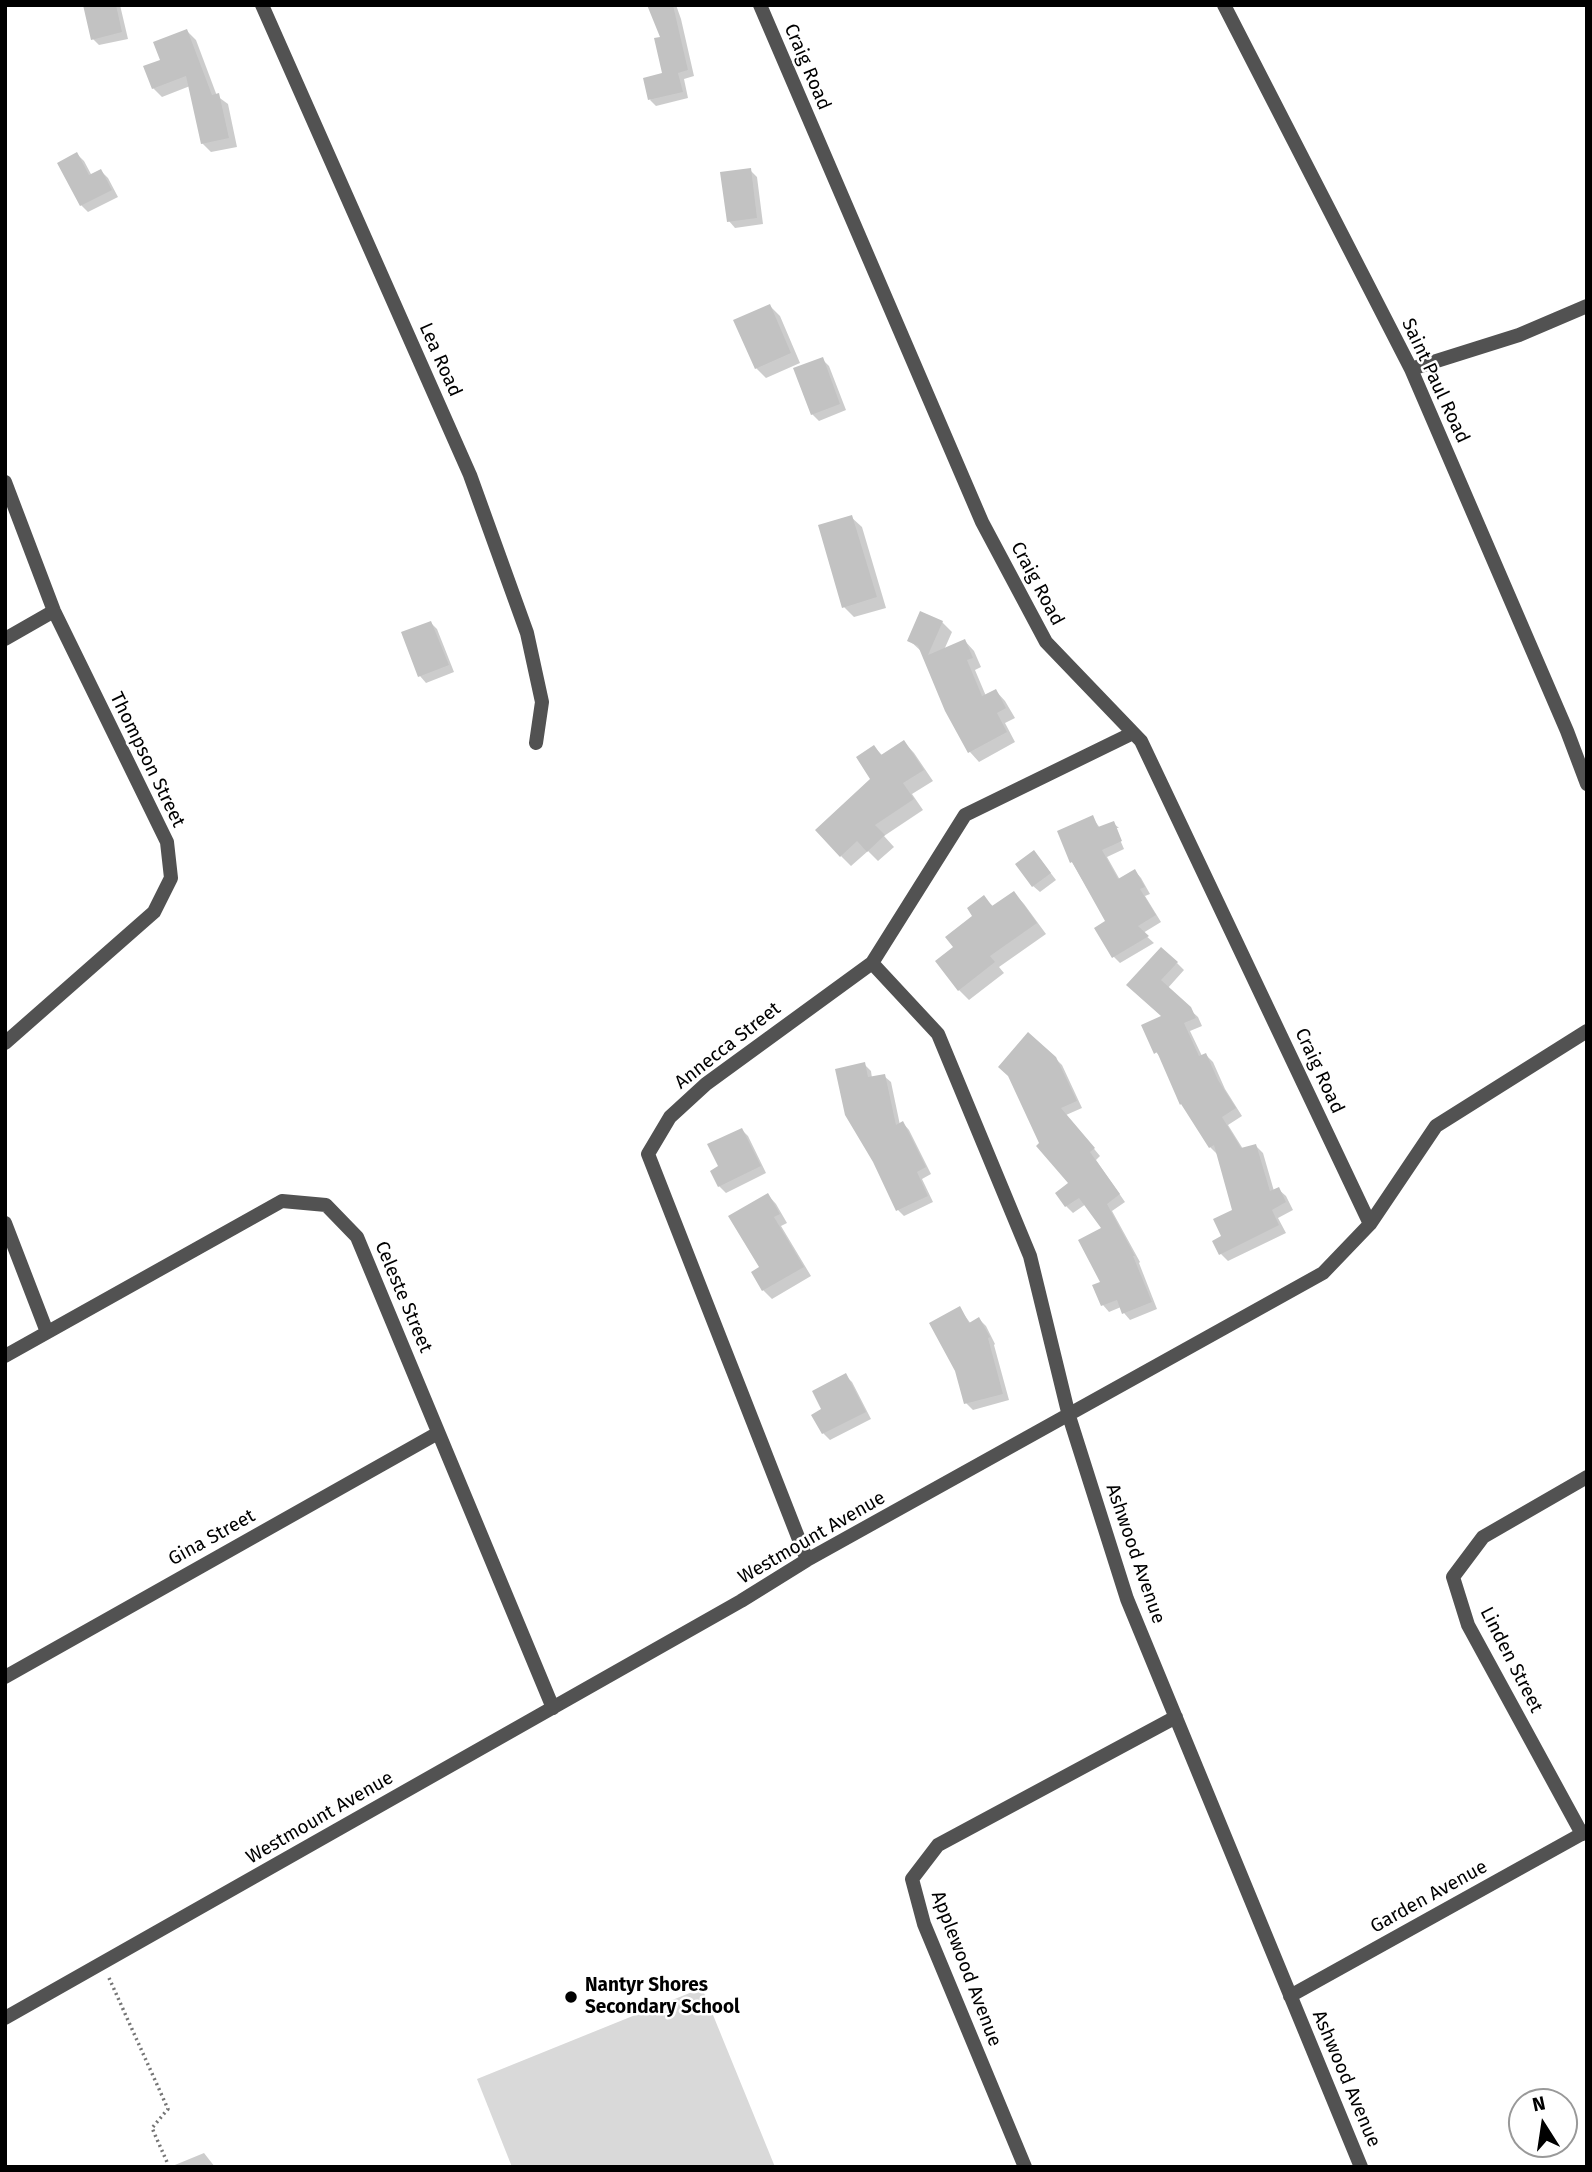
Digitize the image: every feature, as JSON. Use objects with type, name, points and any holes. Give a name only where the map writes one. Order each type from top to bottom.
[{"type":"street","name":"Lea Road","points":[[262,5],[470,475],[527,633],[542,702],[536,743]]},
{"type":"street","name":"Craig Road","points":[[760,5],[982,522],[1046,642],[1140,741],[1370,1224]]},
{"type":"street","name":"Saint Paul Road","points":[[1224,5],[1412,369],[1587,783]]},
{"type":"street","points":[[1412,369],[1519,335],[1587,306]]},
{"type":"street","name":"Thompson Street","points":[[5,482],[54,611],[167,842],[171,878],[154,912],[5,1043]]},
{"type":"street","points":[[5,639],[54,611]]},
{"type":"street","name":"Annecca Street","points":[[807,1560],[648,1154],[670,1117],[706,1084],[872,963],[965,815],[1133,733]]},
{"type":"street","name":"Ashwood Avenue","points":[[872,963],[939,1034],[1030,1256],[1069,1416],[1127,1599],[1361,2167]]},
{"type":"street","name":"Westmount Avenue","points":[[5,2018],[741,1601],[807,1560],[1323,1273],[1370,1224],[1436,1126],[1587,1031]]},
{"type":"street","name":"Celeste Street","points":[[5,1356],[282,1201],[326,1205],[357,1237],[553,1708]]},
{"type":"street","points":[[5,1223],[47,1332]]},
{"type":"street","name":"Gina Street","points":[[5,1677],[438,1433]]},
{"type":"street","name":"Linden Street","points":[[1584,1833],[1468,1625],[1453,1577],[1483,1537],[1587,1477]]},
{"type":"street","name":"Applewood Avenue","points":[[1025,2167],[924,1924],[912,1879],[938,1845],[1176,1717]]},
{"type":"street","name":"Garden Avenue","points":[[1290,1996],[1584,1833]]},
{"type":"path","points":[[103,1963],[169,2109],[152,2128],[167,2162]]},
{"type":"shaded area","points":[[702,1988],[775,2167],[512,2167],[477,2079]]},
{"type":"building","points":[[83,5],[116,5],[122,32],[91,40]]},
{"type":"building","points":[[647,5],[673,5],[688,70],[678,73],[683,92],[648,100],[643,78],[662,73],[654,38],[660,37]]},
{"type":"building","points":[[187,29],[212,95],[219,93],[229,138],[201,144],[186,76],[152,89],[143,66],[160,60],[153,42]]},
{"type":"building","points":[[77,152],[89,175],[101,169],[112,190],[80,206],[57,163]]},
{"type":"building","points":[[751,168],[757,218],[727,222],[720,172]]},
{"type":"building","points":[[770,304],[791,353],[755,369],[733,320]]},
{"type":"building","points":[[823,357],[840,404],[811,415],[793,368]]},
{"type":"building","points":[[852,515],[877,597],[842,608],[818,525]]},
{"type":"building","points":[[920,611],[943,621],[928,655],[965,639],[973,658],[967,660],[982,696],[996,689],[1006,708],[997,713],[1007,732],[968,753],[945,711],[918,646],[907,641]]},
{"type":"building","points":[[431,621],[449,665],[418,677],[401,632]]},
{"type":"building","points":[[904,740],[924,770],[903,783],[914,799],[875,825],[885,835],[867,852],[857,841],[840,857],[815,830],[870,779],[856,757],[874,745],[881,755]]},
{"type":"building","points":[[1093,815],[1098,827],[1114,821],[1122,841],[1102,850],[1118,879],[1135,869],[1145,887],[1140,889],[1156,915],[1138,926],[1149,936],[1112,958],[1094,928],[1105,921],[1072,862],[1070,863],[1057,831]]},
{"type":"building","points":[[1034,850],[1051,873],[1032,887],[1015,864]]},
{"type":"building","points":[[1014,891],[1037,923],[990,956],[995,962],[958,991],[935,961],[953,947],[945,937],[972,916],[967,908],[984,895],[992,906]]},
{"type":"building","points":[[1161,947],[1178,962],[1161,980],[1191,1007],[1196,1018],[1184,1023],[1199,1056],[1206,1053],[1218,1080],[1236,1108],[1222,1117],[1241,1148],[1256,1144],[1270,1191],[1279,1187],[1286,1202],[1272,1210],[1279,1225],[1219,1255],[1212,1241],[1221,1236],[1213,1219],[1232,1210],[1214,1145],[1209,1148],[1180,1105],[1157,1052],[1154,1054],[1141,1025],[1161,1016],[1126,985]]},
{"type":"building","points":[[1028,1032],[1056,1057],[1077,1101],[1061,1108],[1095,1148],[1090,1152],[1120,1194],[1107,1204],[1135,1256],[1152,1302],[1122,1314],[1117,1300],[1101,1306],[1092,1285],[1100,1282],[1078,1240],[1101,1228],[1079,1198],[1065,1207],[1055,1193],[1068,1183],[1036,1146],[1039,1143],[1008,1076],[998,1067]]},
{"type":"building","points":[[865,1062],[868,1077],[885,1074],[896,1125],[903,1121],[926,1167],[917,1172],[928,1196],[896,1211],[873,1162],[845,1115],[835,1069]]},
{"type":"building","points":[[742,1128],[761,1166],[718,1187],[710,1171],[718,1166],[707,1144]]},
{"type":"building","points":[[768,1193],[780,1214],[774,1217],[804,1267],[762,1291],[751,1272],[759,1267],[728,1216]]},
{"type":"building","points":[[960,1306],[969,1323],[979,1317],[990,1337],[988,1338],[1003,1394],[964,1404],[955,1371],[929,1323]]},
{"type":"building","points":[[846,1373],[866,1412],[822,1434],[811,1415],[821,1409],[812,1391]]},
{"type":"place","name":"Nantyr Shores Secondary School","points":[[571,1997]]}]
